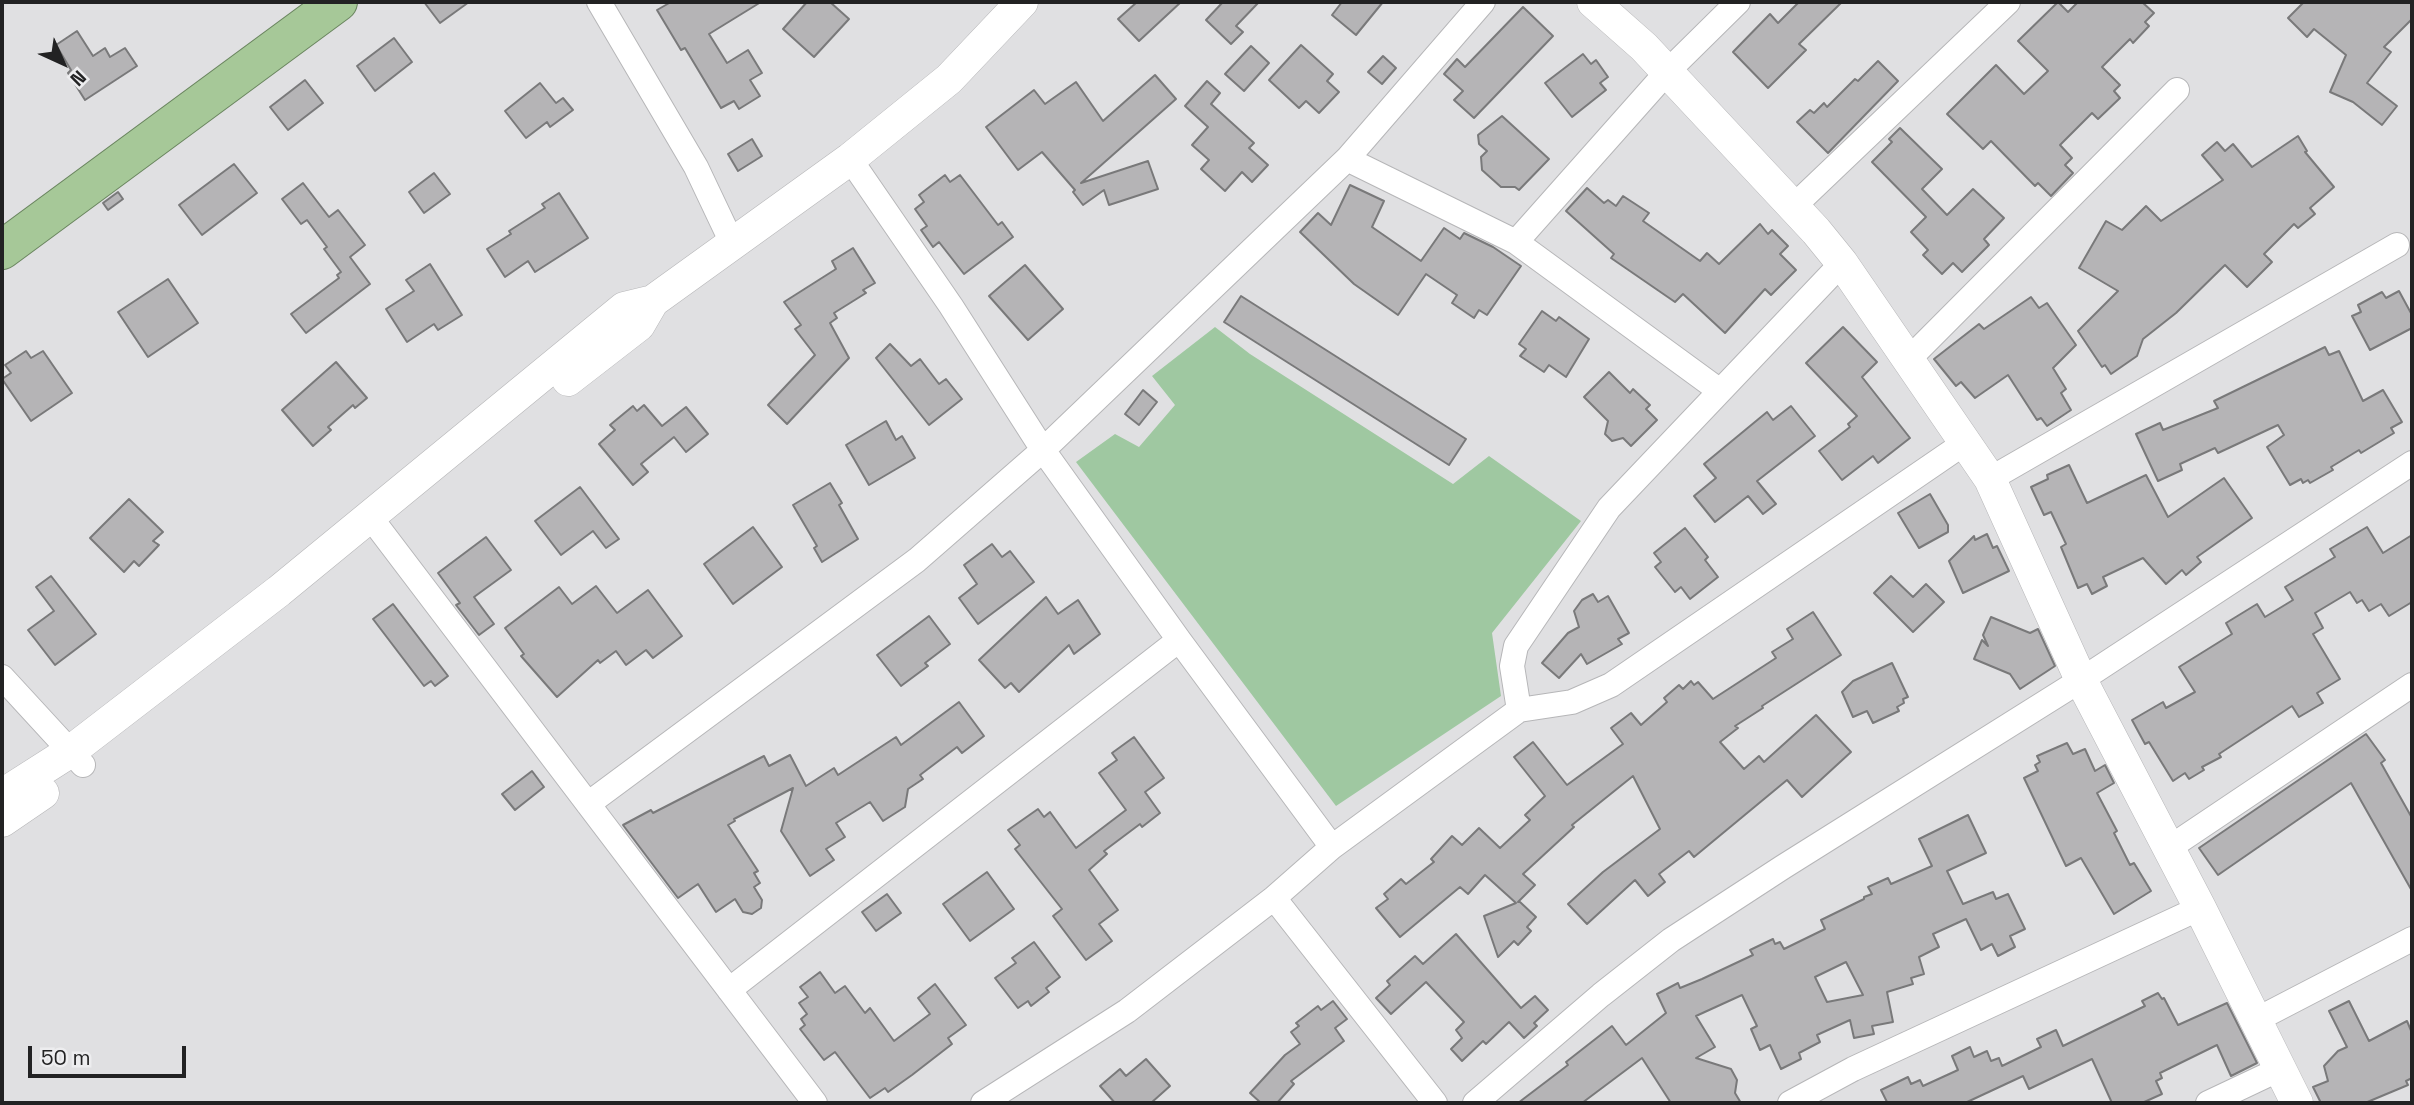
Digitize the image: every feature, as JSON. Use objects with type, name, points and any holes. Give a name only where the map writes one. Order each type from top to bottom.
[{"type":"highway","points":[[2,250],[338,2]]},
{"type":"street","points":[[599,2],[696,167],[733,245]]},
{"type":"street","points":[[2,821],[77,758],[377,525],[548,383],[624,308],[653,301],[850,159],[949,79],[1022,2]]},
{"type":"street","points":[[588,804],[917,560],[1043,450],[1347,159],[1483,2]]},
{"type":"street","points":[[1594,2],[1644,47],[1816,231],[1842,263],[1990,479],[2081,681],[2200,908],[2297,1103]]},
{"type":"street","points":[[1516,242],[1667,72],[1738,2]]},
{"type":"street","points":[[1793,207],[2008,2]]},
{"type":"street","points":[[1908,360],[2177,90]]},
{"type":"street","points":[[850,159],[951,306],[1043,450],[1332,847]]},
{"type":"street","points":[[1347,159],[1516,242],[1720,391]]},
{"type":"street","points":[[1990,479],[2397,245]]},
{"type":"street","points":[[1519,710],[1512,666],[1516,646],[1609,508],[1842,263]]},
{"type":"street","points":[[984,1103],[1127,1010],[1205,953],[1332,847],[1519,710],[1572,702],[1611,685],[1966,442]]},
{"type":"street","points":[[1475,1103],[1601,995],[1671,940],[2081,681],[2412,463]]},
{"type":"street","points":[[377,525],[815,1103]]},
{"type":"street","points":[[729,990],[1180,640]]},
{"type":"street","points":[[2,677],[77,758]]},
{"type":"street","points":[[2169,848],[2412,685]]},
{"type":"street","points":[[2,796],[77,758]]},
{"type":"street","points":[[1274,898],[1435,1103]]},
{"type":"street","points":[[1790,1103],[1853,1069],[2200,908]]},
{"type":"street","points":[[2255,1021],[2412,939]]},
{"type":"street","points":[[2208,1103],[2280,1069]]},
{"type":"green space","points":[[1215,327],[1250,354],[1453,484],[1489,456],[1581,521],[1492,633],[1501,696],[1336,806],[1076,462],[1115,434],[1139,447],[1175,405],[1152,376]]},
{"type":"building","points":[[424,2],[469,2],[440,23]]},
{"type":"building","points":[[671,2],[761,2],[709,34],[727,63],[748,50],[762,73],[750,80],[760,96],[739,109],[734,101],[721,108],[685,48],[681,50],[657,10]]},
{"type":"building","points":[[807,2],[830,2],[849,19],[814,57],[783,29]]},
{"type":"building","points":[[1137,2],[1181,2],[1139,41],[1118,19]]},
{"type":"building","points":[[1223,2],[1259,2],[1236,26],[1243,32],[1231,44],[1206,20]]},
{"type":"building","points":[[1342,2],[1383,2],[1356,35],[1332,15]]},
{"type":"building","points":[[1799,2],[1842,2],[1799,44],[1806,50],[1768,88],[1733,52],[1770,14],[1778,23]]},
{"type":"building","points":[[2058,2],[2068,12],[2078,2],[2142,2],[2154,13],[2145,22],[2149,26],[2133,43],[2130,39],[2102,67],[2120,85],[2114,91],[2120,98],[2098,119],[2092,113],[2060,145],[2072,158],[2065,165],[2073,173],[2051,196],[2038,183],[2035,186],[1991,141],[1983,149],[1947,114],[1996,65],[2024,94],[2048,71],[2018,41]]},
{"type":"building","points":[[2304,2],[2412,2],[2412,19],[2384,47],[2391,52],[2367,83],[2397,106],[2382,125],[2353,102],[2330,92],[2346,55],[2314,29],[2307,37],[2288,18]]},
{"type":"building","points":[[1523,7],[1553,36],[1474,118],[1454,100],[1463,91],[1444,74],[1457,59],[1465,67]]},
{"type":"building","points":[[77,31],[93,56],[105,48],[110,57],[125,48],[137,66],[85,100],[68,73],[71,70],[56,45]]},
{"type":"building","points":[[394,38],[412,62],[375,91],[357,66]]},
{"type":"building","points":[[1301,45],[1333,74],[1327,81],[1339,92],[1319,113],[1306,101],[1299,108],[1269,80]]},
{"type":"building","points":[[1251,46],[1269,63],[1244,91],[1225,74]]},
{"type":"building","points":[[1583,54],[1591,64],[1596,60],[1608,77],[1600,83],[1606,90],[1572,117],[1545,83]]},
{"type":"building","points":[[1383,56],[1396,68],[1382,84],[1368,72]]},
{"type":"building","points":[[1878,61],[1898,81],[1828,153],[1797,122],[1810,110],[1814,113],[1824,103],[1827,107]]},
{"type":"building","points":[[1155,75],[1176,99],[1081,183],[1148,161],[1158,189],[1109,205],[1104,190],[1083,205],[1073,192],[1075,190],[1042,152],[1018,170],[986,127],[1034,90],[1045,104],[1076,82],[1103,121]]},
{"type":"building","points":[[305,80],[323,103],[288,130],[270,107]]},
{"type":"building","points":[[1207,81],[1220,93],[1211,104],[1254,143],[1249,148],[1268,165],[1252,182],[1242,172],[1225,191],[1201,169],[1209,160],[1192,145],[1208,127],[1185,106]]},
{"type":"building","points":[[540,83],[556,103],[563,98],[573,110],[550,127],[547,122],[526,138],[505,111]]},
{"type":"building","points":[[1502,116],[1549,159],[1519,190],[1515,187],[1501,187],[1482,170],[1481,157],[1487,151],[1479,144],[1478,135]]},
{"type":"building","points":[[1900,128],[1942,169],[1922,189],[1947,215],[1973,189],[2004,218],[1984,239],[1989,245],[1962,272],[1953,263],[1942,274],[1923,255],[1928,250],[1911,232],[1926,217],[1872,162],[1892,142],[1889,139]]},
{"type":"building","points":[[2298,136],[2307,151],[2305,152],[2334,187],[2310,208],[2315,214],[2298,228],[2294,224],[2264,254],[2272,262],[2247,287],[2225,265],[2176,313],[2143,339],[2137,356],[2111,374],[2105,365],[2102,367],[2078,331],[2118,291],[2079,268],[2106,221],[2122,230],[2146,206],[2161,221],[2223,180],[2202,155],[2217,142],[2225,151],[2233,144],[2252,167]]},
{"type":"building","points":[[752,139],[762,156],[738,171],[728,154]]},
{"type":"building","points":[[234,164],[257,193],[202,235],[179,205]]},
{"type":"building","points":[[434,173],[450,194],[424,213],[409,192]]},
{"type":"building","points":[[945,175],[950,182],[960,175],[998,225],[1002,222],[1013,237],[964,274],[939,242],[933,247],[921,230],[927,226],[915,209],[924,202],[919,195]]},
{"type":"building","points":[[303,183],[329,217],[338,210],[365,245],[350,257],[370,284],[306,333],[291,314],[339,278],[337,275],[341,272],[307,220],[301,224],[282,199]]},
{"type":"building","points":[[1350,185],[1384,201],[1372,227],[1421,261],[1444,228],[1460,239],[1464,233],[1493,247],[1521,266],[1487,315],[1479,310],[1474,318],[1452,303],[1457,295],[1426,274],[1398,315],[1354,284],[1300,232],[1318,213],[1331,225]]},
{"type":"building","points":[[1587,188],[1604,203],[1608,200],[1616,206],[1623,196],[1649,213],[1643,221],[1700,261],[1707,253],[1719,264],[1760,224],[1768,234],[1772,230],[1788,246],[1780,254],[1796,270],[1771,295],[1765,289],[1725,333],[1683,294],[1675,302],[1611,258],[1614,254],[1566,211]]},
{"type":"building","points":[[118,192],[123,199],[108,210],[103,203]]},
{"type":"building","points":[[559,193],[588,238],[535,272],[528,261],[505,277],[487,249],[545,208],[542,204]]},
{"type":"building","points":[[853,248],[875,283],[863,290],[866,293],[834,313],[837,318],[830,323],[849,358],[787,424],[768,405],[815,355],[795,329],[801,325],[784,302],[836,269],[832,261]]},
{"type":"building","points":[[430,264],[462,315],[438,330],[434,324],[407,342],[386,309],[414,291],[406,280]]},
{"type":"building","points":[[1025,265],[1063,309],[1028,340],[989,296]]},
{"type":"building","points":[[168,279],[198,323],[148,357],[118,312]]},
{"type":"building","points":[[2399,291],[2412,315],[2412,328],[2370,350],[2352,316],[2361,312],[2358,305],[2382,292],[2386,298]]},
{"type":"building","points":[[1241,296],[1466,439],[1449,465],[1224,322]]},
{"type":"building","points":[[2031,297],[2039,308],[2047,303],[2076,345],[2053,368],[2066,389],[2061,393],[2071,410],[2047,426],[2041,418],[2037,420],[2008,375],[1975,398],[1961,382],[1956,386],[1934,359],[1979,324],[1984,329]]},
{"type":"building","points":[[1542,311],[1556,321],[1559,317],[1589,339],[1566,377],[1549,365],[1544,372],[1520,356],[1526,349],[1519,344]]},
{"type":"building","points":[[1843,327],[1877,362],[1862,377],[1910,438],[1878,463],[1873,456],[1842,480],[1819,451],[1850,427],[1848,424],[1857,416],[1806,363]]},
{"type":"building","points":[[890,344],[911,366],[920,359],[939,384],[946,379],[962,399],[929,425],[876,358]]},
{"type":"building","points":[[2325,347],[2329,355],[2339,351],[2363,401],[2383,390],[2402,422],[2391,428],[2394,433],[2361,453],[2359,450],[2310,483],[2308,480],[2303,483],[2301,479],[2290,485],[2267,447],[2284,435],[2278,425],[2218,453],[2215,448],[2180,464],[2182,470],[2158,481],[2136,434],[2160,423],[2163,430],[2218,408],[2214,401]]},
{"type":"building","points":[[26,351],[31,358],[43,351],[72,393],[31,421],[2,379],[11,373],[5,365]]},
{"type":"building","points":[[336,362],[367,398],[355,408],[353,405],[328,427],[331,430],[313,446],[282,410]]},
{"type":"building","points":[[1609,372],[1630,393],[1633,389],[1650,405],[1646,409],[1657,420],[1631,446],[1623,438],[1612,441],[1605,434],[1608,421],[1584,397]]},
{"type":"building","points":[[1143,390],[1157,402],[1139,425],[1125,414]]},
{"type":"building","points":[[644,405],[662,426],[686,407],[708,434],[686,452],[674,437],[641,464],[648,472],[633,485],[599,444],[615,430],[610,425],[633,406],[637,411]]},
{"type":"building","points":[[1791,406],[1815,436],[1757,481],[1776,504],[1763,514],[1748,496],[1715,522],[1694,496],[1716,478],[1704,464],[1767,412],[1773,420]]},
{"type":"building","points":[[886,421],[896,440],[902,436],[915,458],[869,485],[846,445]]},
{"type":"building","points":[[2069,465],[2087,503],[2146,475],[2168,517],[2224,478],[2252,518],[2197,557],[2201,562],[2186,575],[2182,570],[2166,584],[2143,558],[2103,577],[2107,586],[2092,594],[2087,584],[2078,588],[2061,547],[2066,544],[2051,512],[2044,515],[2031,487],[2048,479],[2047,475]]},
{"type":"building","points":[[830,483],[858,539],[822,562],[814,548],[817,546],[793,505]]},
{"type":"building","points":[[580,487],[619,539],[606,548],[593,531],[561,555],[535,521]]},
{"type":"building","points":[[1930,494],[1948,525],[1948,532],[1919,548],[1898,513]]},
{"type":"building","points":[[129,499],[163,532],[153,541],[159,545],[139,566],[134,561],[124,572],[90,538]]},
{"type":"building","points":[[753,527],[782,567],[733,604],[704,564]]},
{"type":"building","points":[[2367,527],[2383,553],[2412,535],[2412,602],[2389,616],[2381,604],[2369,611],[2362,600],[2357,603],[2350,592],[2315,613],[2323,628],[2313,634],[2340,679],[2317,693],[2323,703],[2299,717],[2292,706],[2219,754],[2221,757],[2202,767],[2204,770],[2189,779],[2185,773],[2173,781],[2149,742],[2145,744],[2132,720],[2163,702],[2166,708],[2195,692],[2179,667],[2232,634],[2226,623],[2257,604],[2265,617],[2293,600],[2285,587],[2335,557],[2330,549]]},
{"type":"building","points":[[1685,528],[1708,557],[1705,560],[1718,577],[1690,599],[1681,587],[1675,592],[1655,567],[1661,562],[1654,553]]},
{"type":"building","points":[[1987,534],[1993,548],[1997,546],[2009,571],[1963,593],[1949,561],[1974,536],[1975,540]]},
{"type":"building","points":[[486,537],[511,570],[474,597],[494,624],[479,635],[456,605],[460,603],[438,573]]},
{"type":"building","points":[[992,544],[1002,557],[1010,551],[1034,582],[978,624],[959,598],[977,584],[964,565]]},
{"type":"building","points":[[51,576],[96,634],[55,665],[28,630],[54,611],[36,587]]},
{"type":"building","points":[[1891,576],[1913,597],[1926,584],[1944,602],[1913,632],[1874,593]]},
{"type":"building","points":[[596,586],[617,613],[648,590],[682,636],[653,658],[646,650],[626,665],[616,651],[600,663],[598,660],[557,697],[521,656],[524,654],[505,628],[559,587],[572,604]]},
{"type":"building","points":[[1593,594],[1598,602],[1608,596],[1629,633],[1618,639],[1622,644],[1587,664],[1581,654],[1559,678],[1542,663],[1568,633],[1579,627],[1574,611],[1582,600]]},
{"type":"building","points":[[1046,597],[1058,614],[1078,600],[1100,634],[1074,654],[1069,645],[1019,692],[1011,683],[1005,688],[979,660]]},
{"type":"building","points":[[393,604],[448,676],[435,686],[431,681],[424,686],[373,619]]},
{"type":"building","points":[[1813,612],[1841,655],[1762,706],[1763,708],[1735,726],[1738,728],[1720,742],[1744,769],[1759,756],[1764,762],[1816,715],[1851,752],[1802,797],[1787,780],[1694,857],[1689,851],[1659,874],[1665,882],[1648,896],[1635,880],[1587,924],[1568,904],[1603,872],[1660,829],[1633,776],[1572,825],[1574,827],[1523,874],[1535,885],[1518,902],[1536,917],[1527,927],[1531,931],[1518,945],[1514,941],[1498,957],[1484,916],[1516,903],[1485,875],[1468,894],[1460,887],[1400,937],[1376,908],[1388,899],[1384,894],[1401,879],[1406,884],[1434,862],[1431,859],[1452,836],[1462,845],[1479,828],[1500,848],[1530,820],[1525,815],[1545,796],[1514,757],[1533,742],[1567,785],[1623,744],[1611,728],[1631,713],[1641,725],[1667,702],[1664,698],[1679,685],[1683,689],[1691,681],[1694,685],[1698,682],[1713,699],[1776,658],[1772,652],[1793,639],[1787,629]]},
{"type":"building","points":[[929,616],[950,644],[925,663],[928,666],[901,686],[877,655]]},
{"type":"building","points":[[1991,617],[2030,633],[2038,629],[2055,666],[2020,689],[2010,674],[1974,659],[1982,640],[1988,646],[1983,635]]},
{"type":"building","points":[[1892,663],[1908,697],[1897,707],[1899,711],[1873,723],[1867,711],[1853,717],[1842,692],[1853,681]]},
{"type":"building","points":[[959,702],[984,736],[962,753],[957,747],[920,775],[923,779],[908,789],[905,807],[883,821],[870,802],[836,823],[845,837],[826,849],[834,860],[810,876],[781,831],[793,788],[734,819],[735,821],[728,825],[758,871],[754,873],[760,883],[754,887],[762,900],[761,908],[752,914],[743,912],[735,899],[716,912],[698,884],[678,898],[623,825],[651,810],[653,813],[764,756],[769,766],[790,755],[806,786],[834,768],[838,775],[896,737],[901,745]]},
{"type":"building","points":[[2366,734],[2385,760],[2381,763],[2412,818],[2412,891],[2351,783],[2218,875],[2199,848]]},
{"type":"building","points":[[1134,737],[1164,778],[1145,792],[1160,813],[1142,827],[1140,824],[1104,851],[1107,854],[1089,870],[1118,910],[1099,924],[1112,941],[1086,960],[1053,916],[1062,909],[1015,849],[1020,845],[1008,830],[1038,809],[1044,817],[1050,812],[1076,848],[1126,810],[1099,773],[1117,760],[1112,753]]},
{"type":"building","points":[[2067,743],[2073,754],[2085,749],[2095,771],[2105,765],[2114,783],[2097,793],[2117,831],[2114,833],[2130,865],[2134,863],[2151,891],[2114,914],[2081,858],[2066,866],[2024,778],[2038,771],[2035,765],[2040,762],[2037,756]]},
{"type":"building","points":[[532,771],[544,787],[515,810],[502,794]]},
{"type":"building","points":[[1968,815],[1986,853],[1947,871],[1963,904],[1993,892],[1996,899],[2008,894],[2025,929],[2010,936],[2015,947],[1998,956],[1992,944],[1981,950],[1966,919],[1933,934],[1939,947],[1919,957],[1924,974],[1911,978],[1913,984],[1887,992],[1893,1022],[1872,1026],[1874,1034],[1854,1038],[1850,1020],[1817,1035],[1820,1042],[1799,1053],[1801,1059],[1781,1069],[1770,1045],[1760,1050],[1751,1029],[1757,1026],[1742,995],[1696,1016],[1715,1047],[1696,1058],[1731,1069],[1737,1080],[1735,1093],[1741,1103],[1671,1103],[1642,1058],[1582,1103],[1518,1103],[1568,1065],[1566,1062],[1612,1026],[1626,1045],[1666,1013],[1657,994],[1678,983],[1680,988],[1753,955],[1750,950],[1773,939],[1775,944],[1780,942],[1784,949],[1825,929],[1821,920],[1872,894],[1868,887],[1888,878],[1891,884],[1932,866],[1919,839]],"holes":[[[1846,962],[1863,995],[1827,1002],[1815,977]]]},
{"type":"building","points":[[987,872],[1014,909],[970,941],[943,904]]},
{"type":"building","points":[[887,894],[901,913],[876,931],[862,912]]},
{"type":"building","points":[[1456,934],[1521,1008],[1535,996],[1548,1010],[1534,1023],[1537,1026],[1524,1038],[1509,1022],[1486,1044],[1483,1041],[1462,1061],[1451,1049],[1462,1038],[1456,1030],[1464,1022],[1426,982],[1391,1014],[1376,998],[1390,985],[1387,981],[1415,956],[1423,964]]},
{"type":"building","points":[[1034,942],[1060,977],[1046,988],[1049,992],[1031,1006],[1028,1001],[1018,1008],[995,978],[1016,963],[1012,958]]},
{"type":"building","points":[[820,972],[835,993],[845,986],[865,1013],[870,1008],[894,1041],[930,1014],[918,998],[935,984],[966,1025],[948,1038],[952,1044],[912,1075],[888,1092],[885,1088],[870,1098],[835,1052],[824,1060],[800,1029],[805,1025],[801,1019],[807,1014],[799,1003],[808,997],[800,987]]},
{"type":"building","points":[[2158,993],[2164,998],[2178,1025],[2227,1003],[2257,1063],[2231,1076],[2217,1045],[2160,1073],[2162,1078],[2156,1081],[2162,1094],[2142,1103],[2112,1103],[2092,1059],[2029,1089],[2023,1076],[1965,1103],[1885,1103],[1887,1102],[1881,1090],[1908,1077],[1911,1084],[1920,1080],[1923,1086],[1958,1070],[1952,1056],[1970,1047],[1974,1057],[1987,1051],[1991,1061],[1999,1058],[2002,1066],[2041,1047],[2037,1039],[2056,1030],[2063,1046],[2145,1006],[2142,1001]]},
{"type":"building","points":[[1333,1001],[1347,1019],[1335,1028],[1344,1041],[1291,1081],[1294,1084],[1277,1103],[1261,1103],[1250,1093],[1285,1055],[1300,1044],[1291,1032],[1299,1026],[1296,1023],[1318,1006],[1321,1010]]},
{"type":"building","points":[[2349,1001],[2369,1041],[2407,1021],[2412,1033],[2412,1078],[2406,1081],[2408,1085],[2365,1103],[2321,1103],[2313,1087],[2328,1081],[2324,1066],[2338,1051],[2347,1047],[2329,1011]]},
{"type":"building","points":[[1146,1059],[1170,1086],[1151,1103],[1115,1103],[1100,1086],[1120,1069],[1126,1076]]}]
